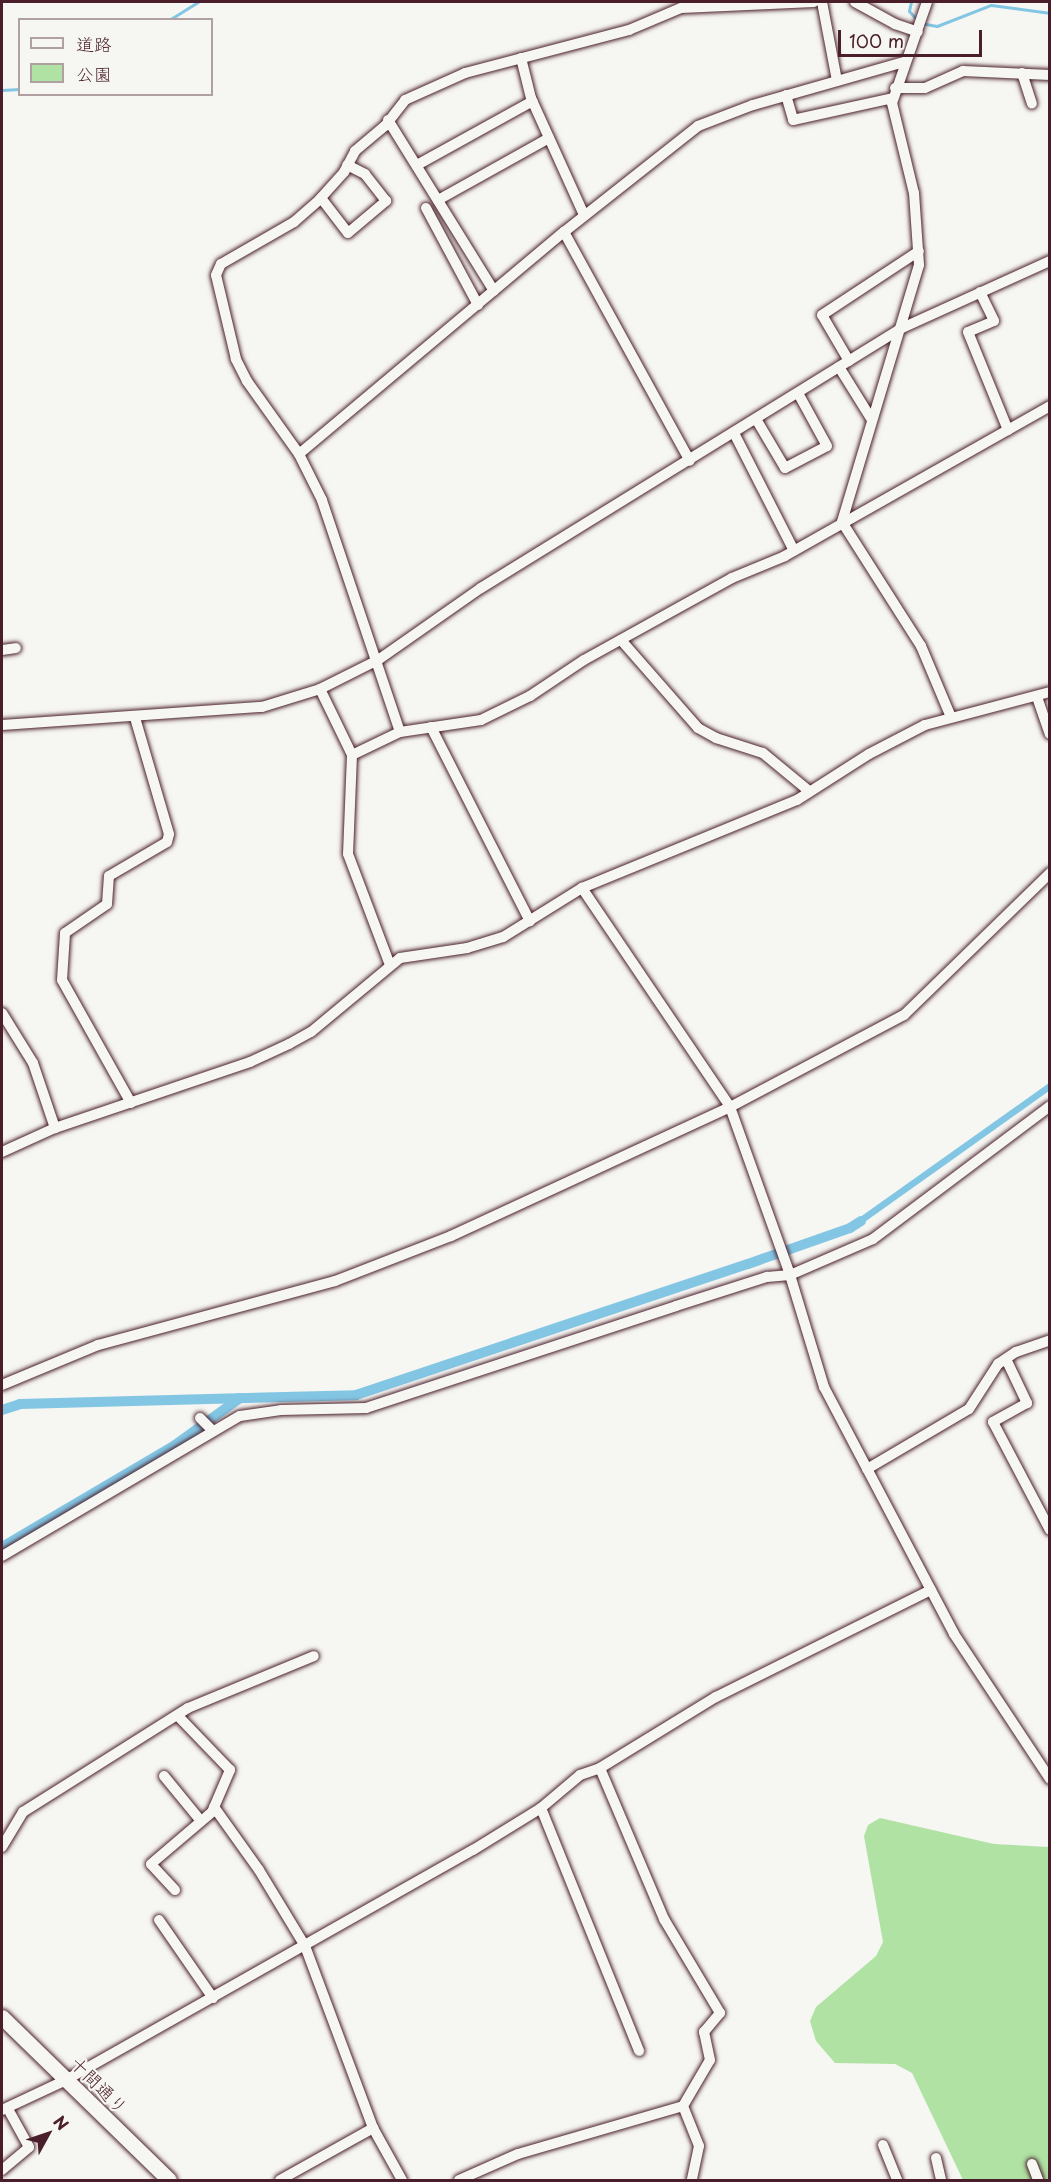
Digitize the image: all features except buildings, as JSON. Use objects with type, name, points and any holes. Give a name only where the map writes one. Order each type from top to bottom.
[{"type":"street","points":[[400,732],[378,660],[322,500],[299,454],[241,372],[216,275],[221,264],[294,222],[321,198],[355,151],[388,120],[405,100],[465,73],[629,30],[681,8],[814,2]]},
{"type":"street","points":[[822,2],[837,81]]},
{"type":"street","points":[[855,2],[895,24],[918,32]]},
{"type":"street","points":[[927,2],[894,93],[914,193],[919,265],[842,522],[921,646],[951,717]]},
{"type":"street","points":[[521,58],[533,101],[584,215]]},
{"type":"street","points":[[299,454],[584,215],[698,126],[786,95],[904,62]]},
{"type":"street","points":[[786,95],[793,120],[894,93],[925,88],[963,71],[1050,75]]},
{"type":"street","points":[[1022,73],[1032,103]]},
{"type":"street","points":[[417,165],[533,101]]},
{"type":"street","points":[[388,120],[494,291]]},
{"type":"street","points":[[438,200],[549,138]]},
{"type":"street","points":[[321,198],[348,233],[386,201],[365,174],[346,165]]},
{"type":"street","points":[[426,208],[478,305]]},
{"type":"street","points":[[564,232],[690,461]]},
{"type":"street","points":[[872,420],[822,315],[919,251]]},
{"type":"street","points":[[2,724],[135,718],[262,707],[320,689],[378,660],[481,588],[690,461],[900,329],[1050,261]]},
{"type":"street","points":[[980,292],[994,321],[968,332],[1008,430]]},
{"type":"street","points":[[756,419],[785,468],[827,446],[798,393]]},
{"type":"street","points":[[352,755],[400,732],[481,720],[530,696],[621,640],[732,578],[794,551],[1050,406]]},
{"type":"street","points":[[734,433],[794,551]]},
{"type":"street","points":[[621,640],[698,728],[716,738],[763,753],[809,791]]},
{"type":"street","points":[[2,650],[16,648]]},
{"type":"street","points":[[320,689],[352,755],[348,854],[390,965]]},
{"type":"street","points":[[2,1152],[56,1128],[131,1103],[289,1044],[311,1032],[390,965],[407,955],[485,943],[530,921],[582,888],[776,809],[869,754],[925,725],[1050,692]]},
{"type":"street","points":[[1037,697],[1050,734]]},
{"type":"street","points":[[131,1103],[62,980],[65,933],[107,904],[109,876],[167,842],[169,834],[135,718]]},
{"type":"street","points":[[431,728],[530,921]]},
{"type":"street","points":[[2,1385],[109,1342],[335,1281],[450,1236],[730,1107],[904,1015],[1050,873]]},
{"type":"street","points":[[582,888],[730,1107],[790,1275],[824,1387],[954,1634],[1050,1779]]},
{"type":"street","points":[[2,1013],[33,1063],[56,1128]]},
{"type":"street","points":[[2,1556],[240,1416],[366,1408],[767,1277],[790,1275],[873,1239],[1050,1106]]},
{"type":"street","points":[[867,1469],[969,1408],[998,1364],[1050,1340]]},
{"type":"street","points":[[1006,1359],[1027,1403],[993,1422],[1049,1528]]},
{"type":"street","points":[[200,1418],[213,1431]]},
{"type":"street","points":[[2,2170],[29,2147],[5,2110],[66,2080],[305,1946],[541,1808],[580,1775],[600,1768],[716,1697],[931,1590]]},
{"type":"street","points":[[2,1847],[23,1812],[177,1714],[314,1656]]},
{"type":"street","points":[[175,1890],[151,1864],[214,1807],[230,1770],[177,1714]]},
{"type":"street","points":[[459,2181],[518,2154],[683,2106],[710,2060],[705,2032],[720,2013],[664,1919],[600,1768]]},
{"type":"street","points":[[164,1776],[201,1821]]},
{"type":"street","points":[[214,1807],[259,1870],[305,1946],[373,2128],[402,2181]]},
{"type":"street","points":[[541,1808],[639,2051]]},
{"type":"street","points":[[159,1920],[213,1998]]},
{"type":"street","name":"十間通り","points":[[2,2017],[169,2181]]},
{"type":"street","points":[[683,2106],[699,2146],[692,2181]]},
{"type":"street","points":[[280,2181],[373,2128]]},
{"type":"street","points":[[883,2145],[897,2181]]},
{"type":"street","points":[[936,2158],[942,2181]]},
{"type":"street","points":[[1032,2164],[1038,2181]]},
{"type":"green space","points":[[880,1818],[994,1844],[1049,1847],[1049,2180],[963,2180],[912,2073],[895,2064],[835,2063],[816,2041],[810,2021],[816,2007],[876,1956],[883,1942],[864,1836],[868,1825]]},
{"type":"water","points":[[1049,1083],[1049,1091],[852,1231],[849,1225]]},
{"type":"waterway","points":[[172,18],[198,2]]},
{"type":"waterway","points":[[911,2],[909,11],[920,23],[937,26],[991,5],[1050,13]]},
{"type":"waterway","points":[[2,90],[18,89]]},
{"type":"waterway","points":[[2,1410],[20,1404],[356,1395],[748,1264],[850,1228],[861,1221]]},
{"type":"waterway","points":[[2,1547],[175,1445],[240,1398]]}]
